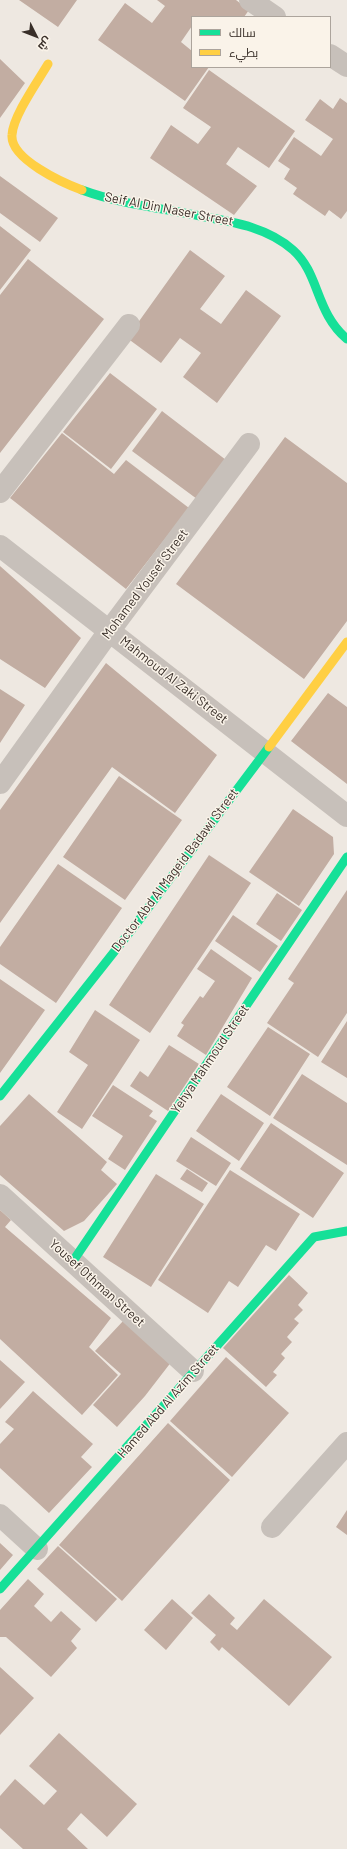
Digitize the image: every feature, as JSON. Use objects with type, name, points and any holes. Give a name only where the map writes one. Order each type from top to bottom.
[{"type":"street","points":[[250,0],[274,16]]},
{"type":"street","points":[[331,56],[347,66]]},
{"type":"street","name":"Seif Al Din Naser Street","points":[[48,64],[15,125],[12,141],[17,151],[45,174],[70,186],[120,202],[244,224],[279,238],[303,260],[322,308],[331,324],[347,339]]},
{"type":"street","points":[[0,492],[129,325]]},
{"type":"street","name":"Mohamed Yousef Street","points":[[0,783],[110,630],[249,444]]},
{"type":"street","name":"Mahmoud Al Zaki Street","points":[[0,546],[266,751],[347,816]]},
{"type":"street","name":"Doctor Abd Al Mageid Badawi Street","points":[[0,1096],[47,1038],[266,751],[347,642]]},
{"type":"street","name":"Yehya Mahmoud Street","points":[[73,1261],[347,857]]},
{"type":"street","name":"Yousef Othman Street","points":[[0,1195],[193,1371]]},
{"type":"street","name":"Hamed Abd Al Azim Street","points":[[0,1590],[193,1371],[314,1237],[347,1231]]},
{"type":"street","points":[[272,1527],[347,1444]]},
{"type":"street","points":[[0,1515],[37,1549]]},
{"type":"building","points":[[19,0],[77,0],[58,27]]},
{"type":"building","points":[[157,0],[236,0],[249,10],[245,16],[191,16],[191,27],[181,42],[191,50],[191,68],[208,68],[185,101],[98,40],[125,3],[152,23],[165,6]]},
{"type":"building","points":[[0,59],[25,83],[0,118]]},
{"type":"building","points":[[209,70],[295,131],[269,168],[238,147],[226,164],[257,186],[234,215],[150,158],[171,125],[198,144],[211,127],[183,108]]},
{"type":"building","points":[[340,98],[347,103],[347,211],[341,219],[329,210],[325,216],[293,194],[297,188],[284,179],[290,169],[278,161],[294,137],[321,156],[333,139],[305,120],[320,99],[333,109]]},
{"type":"building","points":[[0,176],[58,218],[40,242],[0,213]]},
{"type":"building","points":[[0,226],[31,250],[0,290]]},
{"type":"building","points":[[190,250],[225,276],[200,309],[221,324],[246,290],[281,316],[217,403],[183,377],[201,353],[180,338],[161,363],[127,338]]},
{"type":"building","points":[[28,259],[104,319],[0,453],[0,295]]},
{"type":"building","points":[[110,373],[157,409],[111,469],[63,432]]},
{"type":"building","points":[[162,411],[226,460],[197,499],[132,451]]},
{"type":"building","points":[[62,433],[114,474],[126,460],[189,508],[126,589],[10,498]]},
{"type":"building","points":[[285,437],[347,483],[347,621],[304,679],[176,584]]},
{"type":"building","points":[[0,566],[81,638],[45,688],[0,659]]},
{"type":"building","points":[[106,663],[217,755],[175,813],[112,767],[0,923],[0,810]]},
{"type":"building","points":[[0,689],[25,705],[0,743]]},
{"type":"building","points":[[328,693],[347,707],[347,784],[291,741]]},
{"type":"building","points":[[119,776],[182,820],[125,900],[63,857]]},
{"type":"building","points":[[293,809],[333,837],[334,854],[299,906],[249,872]]},
{"type":"building","points":[[209,855],[251,883],[150,1033],[109,1005]]},
{"type":"building","points":[[58,864],[122,908],[56,1003],[0,964],[0,947]]},
{"type":"building","points":[[347,890],[347,1013],[318,1057],[267,1023],[294,983],[288,979]]},
{"type":"building","points":[[277,893],[302,910],[281,941],[256,924]]},
{"type":"building","points":[[233,915],[278,946],[260,972],[215,941]]},
{"type":"building","points":[[211,949],[252,978],[206,1055],[177,1036],[184,1025],[181,1023],[200,996],[203,998],[215,981],[197,969]]},
{"type":"building","points":[[0,979],[45,1010],[0,1073]]},
{"type":"building","points":[[95,1010],[140,1040],[82,1129],[57,1112],[88,1065],[69,1052]]},
{"type":"building","points":[[347,1021],[347,1078],[321,1062]]},
{"type":"building","points":[[268,1027],[310,1054],[270,1116],[227,1087]]},
{"type":"building","points":[[169,1045],[199,1064],[168,1111],[130,1086],[140,1071],[148,1077]]},
{"type":"building","points":[[302,1074],[347,1103],[347,1165],[273,1118]]},
{"type":"building","points":[[113,1085],[153,1111],[149,1116],[157,1121],[125,1170],[108,1159],[123,1136],[92,1116]]},
{"type":"building","points":[[29,1094],[107,1162],[101,1170],[117,1184],[84,1221],[64,1231],[0,1175],[0,1126]]},
{"type":"building","points":[[221,1094],[264,1123],[239,1161],[196,1131]]},
{"type":"building","points":[[271,1123],[344,1173],[313,1218],[240,1169]]},
{"type":"building","points":[[191,1137],[231,1163],[216,1186],[176,1161]]},
{"type":"building","points":[[187,1169],[208,1183],[202,1192],[180,1179]]},
{"type":"building","points":[[230,1170],[300,1214],[276,1251],[266,1245],[238,1287],[229,1281],[208,1313],[158,1280]]},
{"type":"building","points":[[156,1174],[204,1204],[151,1287],[103,1257]]},
{"type":"building","points":[[0,1210],[11,1220],[5,1227],[111,1318],[89,1347],[118,1375],[82,1415],[0,1339]]},
{"type":"building","points":[[289,1275],[308,1293],[298,1305],[303,1310],[294,1319],[299,1323],[287,1337],[292,1342],[281,1354],[285,1358],[273,1372],[277,1375],[266,1387],[223,1348]]},
{"type":"building","points":[[124,1320],[172,1361],[145,1396],[117,1427],[93,1405],[121,1374],[95,1351]]},
{"type":"building","points":[[226,1357],[289,1413],[232,1477],[170,1421]]},
{"type":"building","points":[[0,1360],[25,1382],[0,1409]]},
{"type":"building","points":[[33,1391],[93,1444],[81,1457],[92,1467],[49,1513],[0,1468],[0,1444],[14,1429],[5,1422]]},
{"type":"building","points":[[168,1423],[230,1480],[122,1601],[59,1545]]},
{"type":"building","points":[[347,1510],[347,1535],[336,1527]]},
{"type":"building","points":[[0,1543],[13,1555],[0,1570]]},
{"type":"building","points":[[58,1546],[117,1599],[96,1622],[37,1569]]},
{"type":"building","points":[[28,1579],[44,1594],[34,1606],[51,1622],[61,1611],[81,1629],[71,1641],[77,1648],[51,1677],[6,1637],[0,1637],[0,1610]]},
{"type":"building","points":[[209,1594],[235,1618],[230,1624],[237,1630],[264,1599],[332,1657],[289,1706],[222,1647],[219,1651],[210,1642],[216,1635],[191,1613]]},
{"type":"building","points":[[172,1599],[193,1618],[166,1650],[144,1630]]},
{"type":"building","points":[[0,1667],[34,1698],[0,1735]]},
{"type":"building","points":[[59,1733],[137,1804],[107,1837],[81,1813],[67,1829],[88,1849],[23,1849],[0,1828],[0,1796],[15,1779],[44,1805],[57,1791],[29,1766]]},
{"type":"traffic: fast","points":[[82,190],[125,202],[237,223],[261,231],[283,242],[302,260],[314,282],[329,317],[347,339]]},
{"type":"traffic: fast","points":[[0,1096],[133,928],[269,747]]},
{"type":"traffic: fast","points":[[73,1261],[347,857]]},
{"type":"traffic: fast","points":[[0,1589],[314,1237],[347,1231]]},
{"type":"traffic: slow","points":[[48,64],[21,109],[13,127],[12,135],[14,144],[19,153],[39,169],[82,190]]},
{"type":"traffic: slow","points":[[269,747],[347,642]]}]
